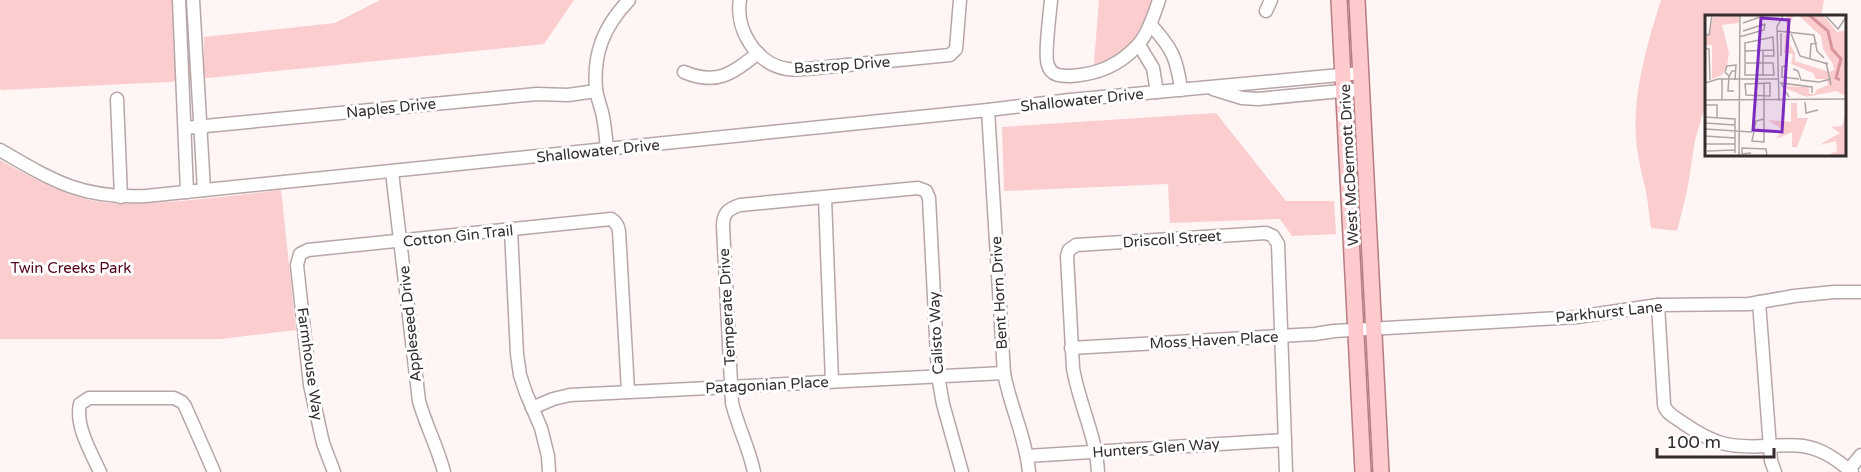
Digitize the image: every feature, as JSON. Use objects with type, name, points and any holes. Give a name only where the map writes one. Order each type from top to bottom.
[{"type":"main road","name":"West McDermott Drive","points":[[1339,0],[1363,472]]},
{"type":"main road","name":"West McDermott Drive","points":[[1357,0],[1381,472]]},
{"type":"main road","points":[[1348,166],[1367,165]]},
{"type":"street","points":[[179,0],[188,192]]},
{"type":"street","points":[[194,0],[204,190]]},
{"type":"street","points":[[607,150],[603,114],[596,91],[596,64],[601,38],[615,14],[629,0]]},
{"type":"street","name":"Bastrop Drive","points":[[740,0],[739,23],[750,44],[765,60],[785,69],[946,56],[956,49],[960,0]]},
{"type":"street","points":[[1051,0],[1047,61],[1052,72],[1060,76],[1089,75],[1117,63],[1139,45],[1159,0]]},
{"type":"street","points":[[1150,24],[1170,48],[1178,66],[1181,90]]},
{"type":"street","points":[[1139,45],[1153,68],[1157,92]]},
{"type":"street","points":[[684,72],[700,79],[717,77],[736,71],[758,53]]},
{"type":"street","points":[[182,69],[196,68]]},
{"type":"street","name":"Shallowater Drive","points":[[0,150],[58,183],[88,192],[121,197],[392,172],[1157,92],[1361,73]]},
{"type":"street","points":[[1267,99],[1272,87],[1282,80]]},
{"type":"street","name":"Shallowater Drive","points":[[1206,87],[1242,98],[1267,99],[1362,89]]},
{"type":"street","name":"Naples Drive","points":[[185,128],[537,94],[568,95],[596,91]]},
{"type":"street","points":[[117,99],[121,197]]},
{"type":"street","name":"Bent Horn Drive","points":[[988,110],[1004,373],[1027,456],[1029,472]]},
{"type":"street","name":"Appleseed Drive","points":[[392,172],[420,401],[444,472]]},
{"type":"street","name":"Calisto Way","points":[[825,198],[910,188],[926,191],[930,207],[938,376],[943,404],[962,472]]},
{"type":"street","points":[[825,198],[832,381]]},
{"type":"street","name":"Temperate Drive","points":[[754,472],[750,453],[736,419],[730,386],[723,220],[727,211],[740,205],[825,198]]},
{"type":"street","name":"Cotton Gin Trail","points":[[300,254],[308,250],[611,219],[616,222],[619,231],[628,391]]},
{"type":"street","points":[[511,230],[520,375],[541,428],[548,456],[549,472]]},
{"type":"street","name":"Driscoll Street","points":[[1071,348],[1067,256],[1071,248],[1076,245],[1266,233],[1273,236],[1278,244],[1282,336]]},
{"type":"street","name":"Farmhouse Way","points":[[300,254],[297,265],[310,386],[320,433],[334,472]]},
{"type":"street","name":"Parkhurst Lane","points":[[1356,330],[1577,317],[1658,305],[1760,302],[1834,292],[1861,292]]},
{"type":"street","points":[[1760,302],[1771,460],[1775,472]]},
{"type":"street","points":[[1658,305],[1664,409],[1715,442],[1739,448],[1802,445],[1821,450],[1840,461],[1851,472]]},
{"type":"street","name":"Moss Haven Place","points":[[1071,348],[1356,330]]},
{"type":"street","points":[[1282,336],[1286,472]]},
{"type":"street","points":[[1071,348],[1075,382],[1089,422],[1098,472]]},
{"type":"street","name":"Patagonian Place","points":[[532,408],[570,395],[1004,373]]},
{"type":"street","points":[[100,472],[80,417],[80,404],[85,399],[174,398],[178,400],[185,406],[214,472]]},
{"type":"street","name":"Hunters Glen Way","points":[[1027,456],[1285,440]]},
{"type":"street","points":[[1851,472],[1852,466],[1861,455]]},
{"type":"green space","points":[[0,0],[173,0],[174,60],[204,61],[204,37],[335,23],[380,0],[574,0],[544,44],[168,82],[2,90],[0,89]]},
{"type":"green space","points":[[1099,0],[1154,0],[1145,23],[1133,41],[1117,55],[1096,67],[1094,62]]},
{"type":"green space","points":[[1661,0],[1824,0],[1821,15],[1705,15],[1705,105],[1695,140],[1687,191],[1677,231],[1651,228],[1638,156],[1637,103],[1647,50]]},
{"type":"green space","points":[[1216,113],[1286,201],[1334,201],[1336,234],[1292,236],[1280,219],[1170,223],[1168,184],[1004,191],[1002,127]]},
{"type":"green space","name":"Twin Creeks Park","points":[[0,160],[62,191],[108,203],[165,202],[281,190],[296,330],[221,339],[0,339]]}]
